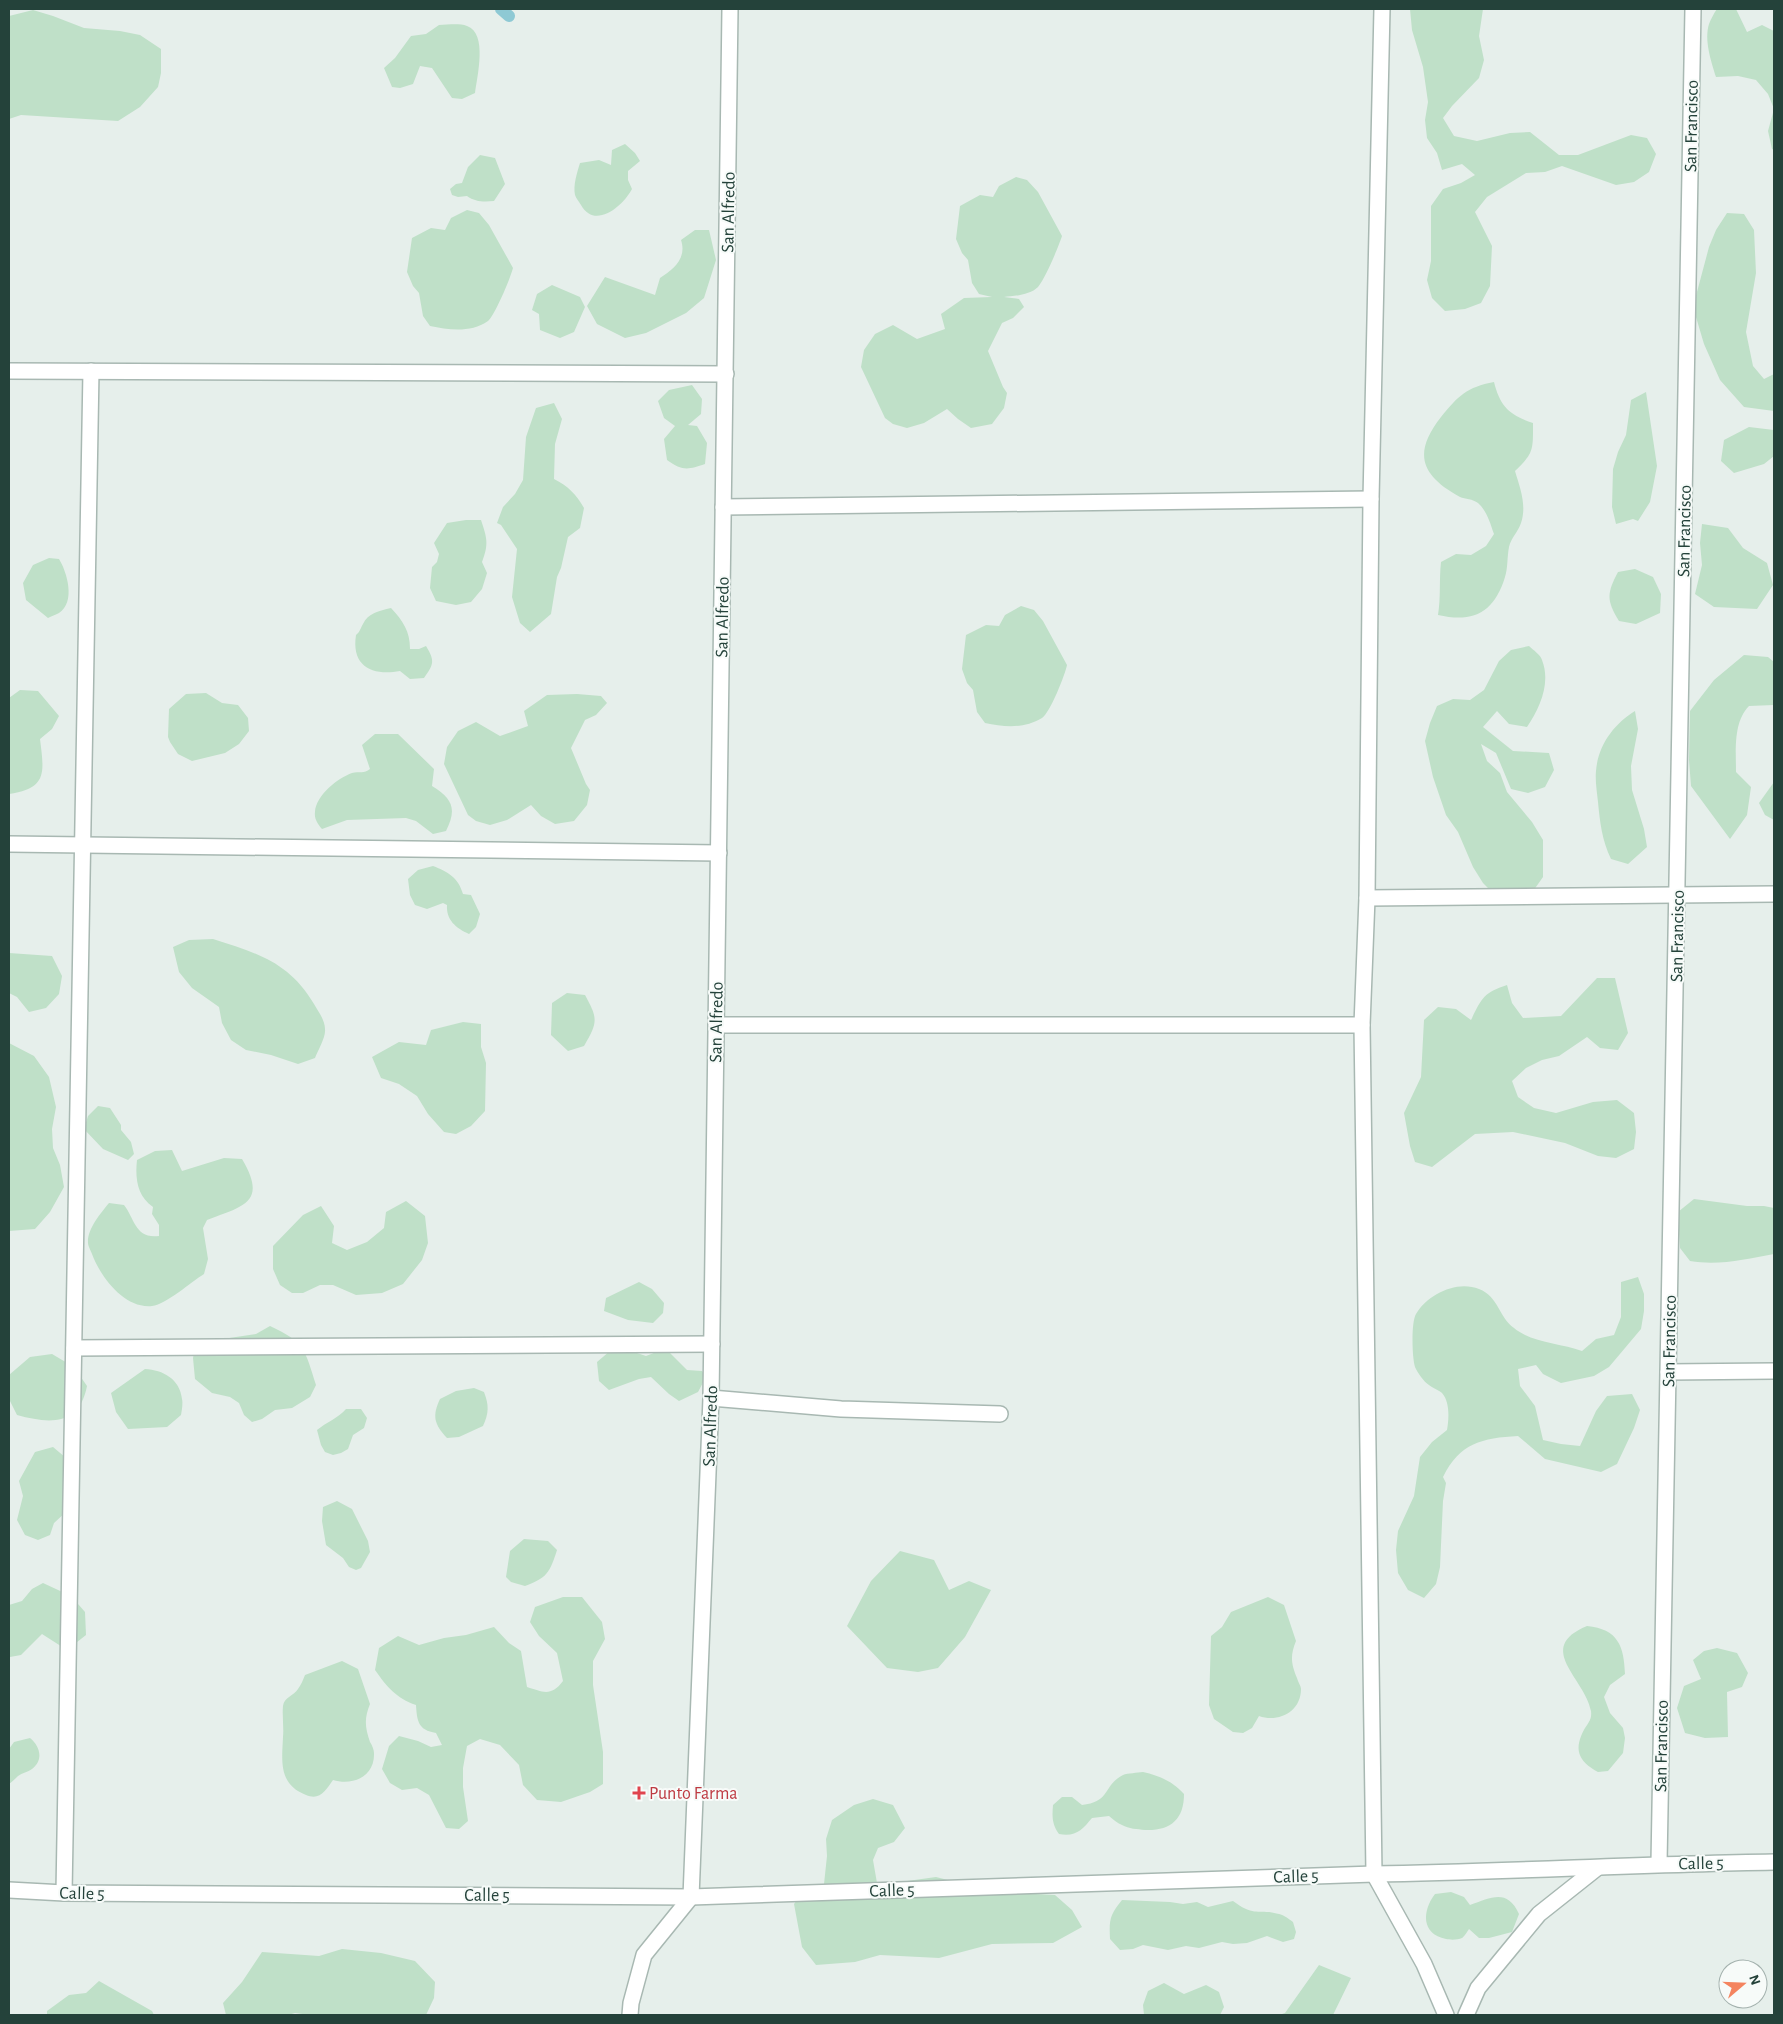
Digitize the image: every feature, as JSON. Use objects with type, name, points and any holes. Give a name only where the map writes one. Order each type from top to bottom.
[{"type":"street","name":"San Alfredo","points":[[691,1897],[712,1398],[730,9]]},
{"type":"street","points":[[1382,9],[1371,499],[1367,898],[1362,1024],[1374,1874],[1424,1964],[1446,2015]]},
{"type":"street","name":"San Francisco","points":[[1659,1863],[1693,9]]},
{"type":"street","points":[[9,371],[726,374]]},
{"type":"street","points":[[64,1893],[91,372]]},
{"type":"street","points":[[723,507],[1371,499]]},
{"type":"street","points":[[9,844],[719,853]]},
{"type":"street","points":[[1367,898],[1774,894]]},
{"type":"street","points":[[716,1025],[1362,1024]]},
{"type":"street","points":[[74,1348],[712,1344]]},
{"type":"street","points":[[1668,1372],[1774,1371]]},
{"type":"street","points":[[712,1398],[841,1409],[1000,1414]]},
{"type":"street","name":"Calle 5","points":[[9,1890],[64,1893],[691,1897],[1597,1868],[1659,1863],[1774,1862]]},
{"type":"street","points":[[1466,2015],[1478,1988],[1539,1914],[1597,1868]]},
{"type":"street","points":[[630,2015],[631,2003],[644,1955],[691,1897]]},
{"type":"green space","points":[[1410,9],[1483,9],[1479,36],[1484,60],[1479,78],[1443,118],[1454,136],[1477,141],[1510,133],[1530,132],[1559,155],[1578,155],[1631,135],[1647,138],[1656,154],[1649,172],[1634,182],[1616,185],[1562,166],[1545,172],[1526,173],[1487,197],[1475,212],[1492,246],[1490,286],[1481,303],[1465,309],[1445,311],[1432,298],[1427,280],[1431,261],[1431,206],[1443,189],[1461,183],[1475,175],[1462,164],[1442,170],[1437,153],[1427,138],[1425,120],[1428,102],[1423,67],[1412,30]]},
{"type":"green space","points":[[1717,9],[1736,9],[1747,32],[1762,25],[1774,31],[1774,109],[1768,94],[1756,80],[1738,76],[1716,77],[1707,37],[1709,24]]},
{"type":"green space","points":[[33,10],[84,28],[140,35],[161,49],[161,73],[158,87],[140,107],[118,121],[21,115],[9,119],[9,16]]},
{"type":"green space","points":[[439,25],[464,25],[473,30],[477,37],[480,56],[475,93],[462,99],[452,98],[432,68],[420,66],[413,84],[400,88],[392,87],[384,68],[395,58],[411,36],[426,34]]},
{"type":"green space","points":[[1774,109],[1774,150],[1772,149],[1768,131]]},
{"type":"green space","points":[[625,144],[635,153],[640,161],[628,171],[628,180],[632,189],[616,208],[608,213],[594,215],[587,212],[575,195],[575,183],[580,163],[599,160],[611,165],[612,150]]},
{"type":"green space","points":[[480,155],[495,158],[505,184],[494,201],[480,201],[467,196],[458,197],[452,195],[450,189],[456,184],[462,183],[468,167]]},
{"type":"green space","points":[[1016,177],[1027,180],[1038,192],[1062,236],[1048,270],[1038,287],[1035,290],[1017,296],[1004,297],[1019,299],[1024,307],[1013,318],[1002,323],[988,351],[1007,393],[1004,408],[992,424],[971,428],[947,409],[924,423],[907,428],[893,424],[885,418],[861,367],[864,350],[875,334],[893,325],[917,339],[945,329],[941,314],[964,298],[992,297],[979,294],[972,283],[968,260],[962,253],[956,239],[960,206],[980,195],[993,197],[999,186]]},
{"type":"green space","points":[[467,210],[479,213],[489,225],[513,268],[506,288],[488,321],[481,325],[460,330],[430,326],[423,316],[419,293],[413,286],[407,272],[412,238],[431,228],[445,230],[451,218]]},
{"type":"green space","points":[[1727,213],[1744,214],[1754,230],[1756,273],[1746,332],[1753,366],[1764,379],[1774,374],[1774,411],[1744,407],[1720,380],[1704,344],[1693,307],[1709,247],[1716,230]]},
{"type":"green space","points":[[695,230],[709,230],[716,260],[704,298],[686,313],[646,333],[625,338],[597,324],[587,306],[605,277],[655,295],[660,278],[670,271],[681,258],[681,240]]},
{"type":"green space","points":[[552,285],[580,297],[585,307],[574,332],[560,338],[540,330],[539,314],[532,310],[537,294]]},
{"type":"green space","points":[[1494,382],[1499,397],[1507,408],[1518,417],[1533,423],[1531,450],[1526,460],[1515,471],[1522,497],[1523,516],[1510,544],[1506,574],[1495,599],[1488,607],[1472,616],[1462,618],[1438,615],[1441,562],[1456,554],[1471,555],[1486,546],[1494,534],[1486,513],[1478,503],[1460,497],[1447,489],[1429,472],[1424,452],[1432,430],[1458,398],[1470,390]]},
{"type":"green space","points":[[692,385],[702,399],[701,414],[688,425],[697,426],[707,443],[705,464],[681,468],[667,460],[664,439],[675,426],[664,418],[658,401],[669,390]]},
{"type":"green space","points":[[1646,392],[1657,466],[1650,502],[1638,521],[1633,519],[1616,524],[1612,507],[1613,469],[1626,435],[1631,400]]},
{"type":"green space","points":[[554,403],[562,419],[555,444],[554,479],[571,491],[584,508],[580,528],[568,537],[557,577],[551,614],[530,632],[520,623],[512,597],[517,549],[501,525],[497,523],[503,507],[515,494],[523,480],[526,437],[536,408]]},
{"type":"green space","points":[[1749,427],[1774,430],[1774,456],[1764,464],[1734,473],[1721,461],[1724,440]]},
{"type":"green space","points":[[481,520],[486,536],[486,550],[482,562],[487,573],[482,589],[471,602],[456,605],[436,601],[430,588],[432,567],[437,562],[439,554],[434,543],[447,523]]},
{"type":"green space","points":[[1702,524],[1728,528],[1743,548],[1767,563],[1773,585],[1757,609],[1714,607],[1695,594],[1702,565],[1700,543]]},
{"type":"green space","points":[[49,558],[59,559],[65,571],[69,595],[64,608],[59,613],[48,618],[26,600],[23,583],[33,565]]},
{"type":"green space","points":[[1635,569],[1653,577],[1661,594],[1660,613],[1636,624],[1619,621],[1610,602],[1610,591],[1618,572]]},
{"type":"green space","points":[[1021,606],[1034,610],[1043,621],[1067,665],[1066,670],[1053,702],[1042,718],[1028,724],[1014,726],[985,723],[977,712],[973,690],[967,683],[962,669],[966,635],[986,625],[999,626],[1005,615]]},
{"type":"green space","points":[[391,608],[405,627],[409,637],[410,649],[419,649],[426,646],[429,651],[432,662],[424,678],[410,679],[400,671],[381,672],[373,670],[366,667],[357,655],[355,646],[356,635],[365,620],[374,613]]},
{"type":"green space","points":[[1529,646],[1541,658],[1545,678],[1543,695],[1532,720],[1527,727],[1509,724],[1497,711],[1483,727],[1513,751],[1549,753],[1554,770],[1545,787],[1528,793],[1511,789],[1496,753],[1481,744],[1487,761],[1500,773],[1507,792],[1532,822],[1543,840],[1543,877],[1531,894],[1495,895],[1483,883],[1473,867],[1458,832],[1446,815],[1433,777],[1425,741],[1437,706],[1453,699],[1470,700],[1484,690],[1499,661],[1511,650]]},
{"type":"green space","points":[[1744,655],[1768,657],[1774,662],[1774,705],[1749,706],[1740,720],[1736,737],[1736,772],[1751,787],[1747,815],[1730,839],[1691,786],[1689,760],[1690,711],[1714,680]]},
{"type":"green space","points":[[20,690],[38,691],[59,716],[52,729],[40,739],[41,777],[31,788],[9,794],[9,698]]},
{"type":"green space","points":[[206,693],[222,703],[238,705],[248,718],[249,731],[239,744],[225,753],[192,761],[178,754],[170,742],[168,737],[169,709],[186,694]]},
{"type":"green space","points":[[577,694],[601,696],[607,703],[596,715],[585,720],[571,748],[590,790],[587,805],[574,821],[555,824],[541,816],[531,805],[507,820],[490,825],[476,821],[468,815],[444,764],[447,747],[458,731],[476,722],[500,736],[528,726],[524,711],[547,695]]},
{"type":"green space","points":[[1635,711],[1638,729],[1631,766],[1632,790],[1644,829],[1647,847],[1628,864],[1611,859],[1608,852],[1603,838],[1596,775],[1597,761],[1608,736],[1620,722]]},
{"type":"green space","points":[[375,734],[398,734],[434,769],[432,786],[445,795],[451,805],[451,817],[446,831],[433,834],[416,821],[406,818],[347,820],[322,829],[319,825],[315,812],[319,799],[323,794],[346,775],[370,769],[362,745]]},
{"type":"green space","points":[[1774,782],[1774,820],[1765,815],[1759,803]]},
{"type":"green space","points":[[433,866],[452,876],[463,894],[471,895],[480,914],[476,927],[469,934],[453,923],[448,915],[447,905],[443,903],[427,909],[415,905],[410,895],[408,879],[418,870]]},
{"type":"green space","points":[[213,939],[244,949],[271,961],[294,978],[323,1019],[325,1026],[322,1044],[315,1058],[298,1064],[271,1055],[246,1050],[231,1040],[222,1023],[219,1007],[192,988],[179,972],[173,947],[189,940]]},
{"type":"green space","points":[[9,953],[52,956],[62,976],[59,994],[46,1008],[29,1012],[17,997],[9,993]]},
{"type":"green space","points":[[1597,978],[1615,978],[1628,1033],[1618,1050],[1600,1048],[1587,1037],[1559,1056],[1542,1060],[1526,1068],[1512,1081],[1518,1097],[1534,1108],[1556,1113],[1593,1102],[1617,1100],[1634,1113],[1636,1132],[1634,1149],[1616,1158],[1598,1156],[1565,1143],[1513,1132],[1475,1134],[1432,1167],[1415,1162],[1404,1113],[1421,1077],[1424,1020],[1438,1007],[1456,1009],[1471,1020],[1484,997],[1507,985],[1512,1003],[1523,1018],[1561,1016]]},
{"type":"green space","points":[[567,993],[585,995],[595,1021],[584,1046],[568,1051],[551,1035],[552,1003]]},
{"type":"green space","points":[[463,1022],[481,1024],[481,1047],[486,1063],[485,1111],[471,1126],[456,1134],[444,1132],[428,1114],[417,1096],[399,1084],[381,1078],[372,1057],[399,1042],[426,1045],[431,1030]]},
{"type":"green space","points":[[9,1043],[34,1056],[49,1077],[56,1107],[52,1129],[53,1148],[60,1165],[64,1187],[50,1212],[35,1229],[9,1231]]},
{"type":"green space","points":[[98,1106],[110,1108],[121,1125],[121,1130],[131,1142],[134,1154],[128,1160],[103,1149],[84,1129],[88,1116]]},
{"type":"green space","points":[[172,1150],[182,1171],[224,1158],[242,1159],[253,1185],[252,1194],[248,1201],[241,1206],[207,1220],[203,1228],[208,1259],[204,1274],[165,1301],[152,1306],[142,1306],[123,1297],[107,1281],[88,1246],[88,1238],[95,1222],[109,1203],[124,1205],[140,1231],[151,1236],[159,1236],[159,1225],[152,1214],[153,1207],[143,1198],[138,1186],[137,1160],[155,1151]]},
{"type":"green space","points":[[1694,1199],[1774,1208],[1774,1254],[1743,1260],[1711,1263],[1690,1261],[1680,1248],[1678,1212]]},
{"type":"green space","points":[[406,1201],[425,1216],[428,1243],[422,1260],[403,1284],[382,1293],[356,1295],[333,1285],[320,1285],[303,1293],[292,1293],[280,1285],[273,1269],[273,1246],[303,1215],[321,1206],[334,1226],[332,1243],[347,1250],[367,1242],[384,1228],[386,1212]]},
{"type":"green space","points":[[1638,1277],[1644,1294],[1641,1329],[1609,1367],[1594,1376],[1561,1383],[1543,1374],[1536,1365],[1518,1369],[1520,1386],[1535,1406],[1543,1440],[1561,1444],[1580,1446],[1596,1411],[1607,1396],[1632,1394],[1640,1410],[1634,1428],[1617,1464],[1601,1472],[1545,1459],[1518,1436],[1493,1438],[1473,1445],[1457,1457],[1443,1477],[1446,1483],[1443,1501],[1440,1567],[1436,1584],[1424,1598],[1408,1590],[1398,1573],[1396,1550],[1398,1531],[1414,1496],[1420,1457],[1432,1442],[1447,1430],[1448,1421],[1448,1406],[1445,1397],[1441,1392],[1425,1382],[1415,1367],[1413,1324],[1414,1318],[1421,1307],[1435,1295],[1453,1288],[1462,1286],[1479,1289],[1491,1297],[1509,1323],[1521,1333],[1538,1340],[1582,1351],[1596,1339],[1614,1335],[1621,1317],[1621,1282]]},
{"type":"green space","points":[[639,1282],[652,1289],[664,1303],[663,1313],[653,1323],[628,1320],[604,1311],[606,1298]]},
{"type":"green space","points":[[270,1326],[290,1337],[302,1348],[316,1385],[310,1397],[292,1408],[275,1410],[262,1419],[252,1422],[244,1415],[239,1403],[230,1397],[212,1393],[195,1379],[193,1358],[196,1343],[256,1334]]},
{"type":"green space","points":[[610,1351],[631,1351],[646,1356],[659,1351],[670,1353],[687,1370],[702,1371],[706,1377],[698,1392],[679,1401],[651,1377],[639,1379],[609,1390],[599,1381],[597,1362]]},
{"type":"green space","points":[[52,1354],[74,1367],[87,1386],[83,1399],[77,1409],[61,1419],[41,1420],[17,1415],[9,1399],[9,1375],[30,1357]]},
{"type":"green space","points":[[145,1369],[158,1371],[170,1377],[178,1386],[182,1399],[181,1415],[167,1427],[128,1429],[116,1412],[111,1393]]},
{"type":"green space","points":[[474,1388],[484,1392],[487,1401],[488,1409],[483,1426],[459,1437],[447,1438],[439,1428],[435,1415],[440,1399],[456,1391]]},
{"type":"green space","points":[[346,1409],[361,1409],[367,1418],[364,1428],[353,1435],[348,1449],[333,1455],[325,1452],[317,1430]]},
{"type":"green space","points":[[53,1447],[72,1463],[79,1482],[67,1511],[54,1523],[50,1535],[38,1540],[25,1535],[17,1520],[23,1496],[19,1481],[35,1452]]},
{"type":"green space","points":[[337,1501],[352,1509],[368,1541],[370,1552],[361,1568],[356,1570],[349,1567],[343,1558],[326,1545],[322,1521],[323,1507]]},
{"type":"green space","points":[[524,1539],[548,1541],[557,1550],[547,1573],[525,1586],[511,1582],[506,1577],[510,1551]]},
{"type":"green space","points":[[900,1551],[934,1560],[949,1590],[969,1581],[991,1590],[965,1637],[938,1668],[918,1672],[887,1668],[847,1626],[871,1581]]},
{"type":"green space","points":[[43,1583],[71,1596],[85,1612],[86,1635],[67,1650],[42,1634],[21,1655],[10,1657],[9,1605],[22,1601],[32,1589]]},
{"type":"green space","points":[[563,1597],[582,1597],[602,1622],[605,1639],[593,1661],[593,1685],[603,1752],[603,1784],[590,1792],[561,1802],[537,1800],[523,1785],[519,1765],[500,1745],[480,1739],[467,1746],[463,1768],[463,1787],[468,1821],[459,1829],[446,1828],[429,1795],[417,1788],[402,1790],[390,1783],[382,1769],[389,1746],[399,1736],[431,1747],[442,1745],[436,1733],[425,1730],[420,1724],[416,1705],[392,1691],[375,1670],[379,1648],[398,1636],[419,1645],[494,1627],[509,1643],[521,1651],[527,1687],[542,1692],[551,1691],[563,1681],[557,1653],[539,1636],[530,1622],[535,1607]]},
{"type":"green space","points":[[1268,1597],[1284,1605],[1296,1641],[1292,1660],[1301,1688],[1300,1697],[1297,1704],[1287,1714],[1274,1718],[1259,1716],[1252,1728],[1243,1733],[1233,1732],[1214,1719],[1209,1705],[1211,1636],[1222,1627],[1231,1612]]},
{"type":"green space","points":[[1587,1626],[1606,1631],[1612,1635],[1621,1647],[1623,1655],[1625,1674],[1610,1685],[1604,1697],[1610,1713],[1623,1728],[1625,1738],[1623,1753],[1608,1771],[1598,1772],[1591,1768],[1582,1759],[1580,1754],[1579,1742],[1590,1720],[1591,1711],[1587,1699],[1563,1654],[1564,1644],[1572,1635]]},
{"type":"green space","points":[[1717,1648],[1737,1653],[1748,1673],[1742,1687],[1727,1692],[1728,1737],[1705,1738],[1685,1733],[1677,1708],[1684,1686],[1701,1679],[1693,1660],[1704,1651]]},
{"type":"green space","points":[[342,1661],[358,1669],[370,1704],[366,1727],[374,1750],[373,1761],[371,1768],[361,1778],[348,1782],[333,1780],[319,1796],[306,1795],[290,1785],[284,1771],[282,1763],[283,1706],[285,1701],[298,1689],[305,1675]]},
{"type":"green space","points":[[30,1738],[38,1749],[38,1761],[32,1769],[20,1775],[9,1784],[9,1749],[14,1742]]},
{"type":"green space","points":[[1143,1772],[1165,1780],[1184,1794],[1181,1811],[1174,1822],[1154,1830],[1133,1829],[1118,1823],[1109,1816],[1092,1818],[1078,1832],[1065,1835],[1059,1834],[1053,1820],[1053,1805],[1062,1797],[1072,1797],[1082,1805],[1091,1803],[1102,1797],[1112,1783],[1123,1775]]},
{"type":"green space","points":[[873,1799],[893,1805],[905,1828],[894,1842],[878,1848],[873,1860],[877,1883],[893,1883],[936,1877],[1014,1893],[1055,1895],[1072,1910],[1082,1927],[1053,1943],[992,1944],[939,1958],[880,1955],[855,1962],[816,1965],[802,1947],[794,1904],[804,1891],[824,1884],[827,1856],[826,1839],[832,1820],[854,1805]]},
{"type":"green space","points":[[1451,1892],[1464,1897],[1470,1905],[1498,1897],[1509,1901],[1519,1914],[1512,1932],[1489,1938],[1479,1938],[1469,1929],[1463,1937],[1454,1940],[1438,1936],[1428,1927],[1426,1914],[1435,1894]]},
{"type":"green space","points":[[1122,1900],[1183,1904],[1197,1902],[1208,1907],[1233,1901],[1252,1911],[1272,1912],[1283,1915],[1293,1922],[1296,1932],[1294,1939],[1283,1942],[1267,1936],[1247,1943],[1233,1944],[1222,1942],[1199,1948],[1186,1946],[1168,1950],[1143,1945],[1133,1949],[1120,1950],[1110,1939],[1110,1927],[1111,1918]]},
{"type":"green space","points":[[342,1949],[381,1953],[415,1961],[435,1982],[434,1998],[426,2015],[310,2015],[295,2013],[288,2015],[226,2015],[223,2003],[242,1982],[262,1952],[319,1956]]},
{"type":"green space","points":[[1319,1965],[1351,1978],[1333,2015],[1279,2015],[1285,2013]]},
{"type":"green space","points":[[99,1981],[152,2011],[154,2015],[47,2015],[47,2011],[69,1995],[86,1993]]},
{"type":"green space","points":[[1164,1983],[1184,1994],[1206,1985],[1219,1992],[1224,2007],[1220,2015],[1144,2015],[1143,2005],[1148,1991]]},
{"type":"waterway","points":[[501,9],[509,16]]},
{"type":"place","name":"Punto Farma","points":[[639,1793]]}]
